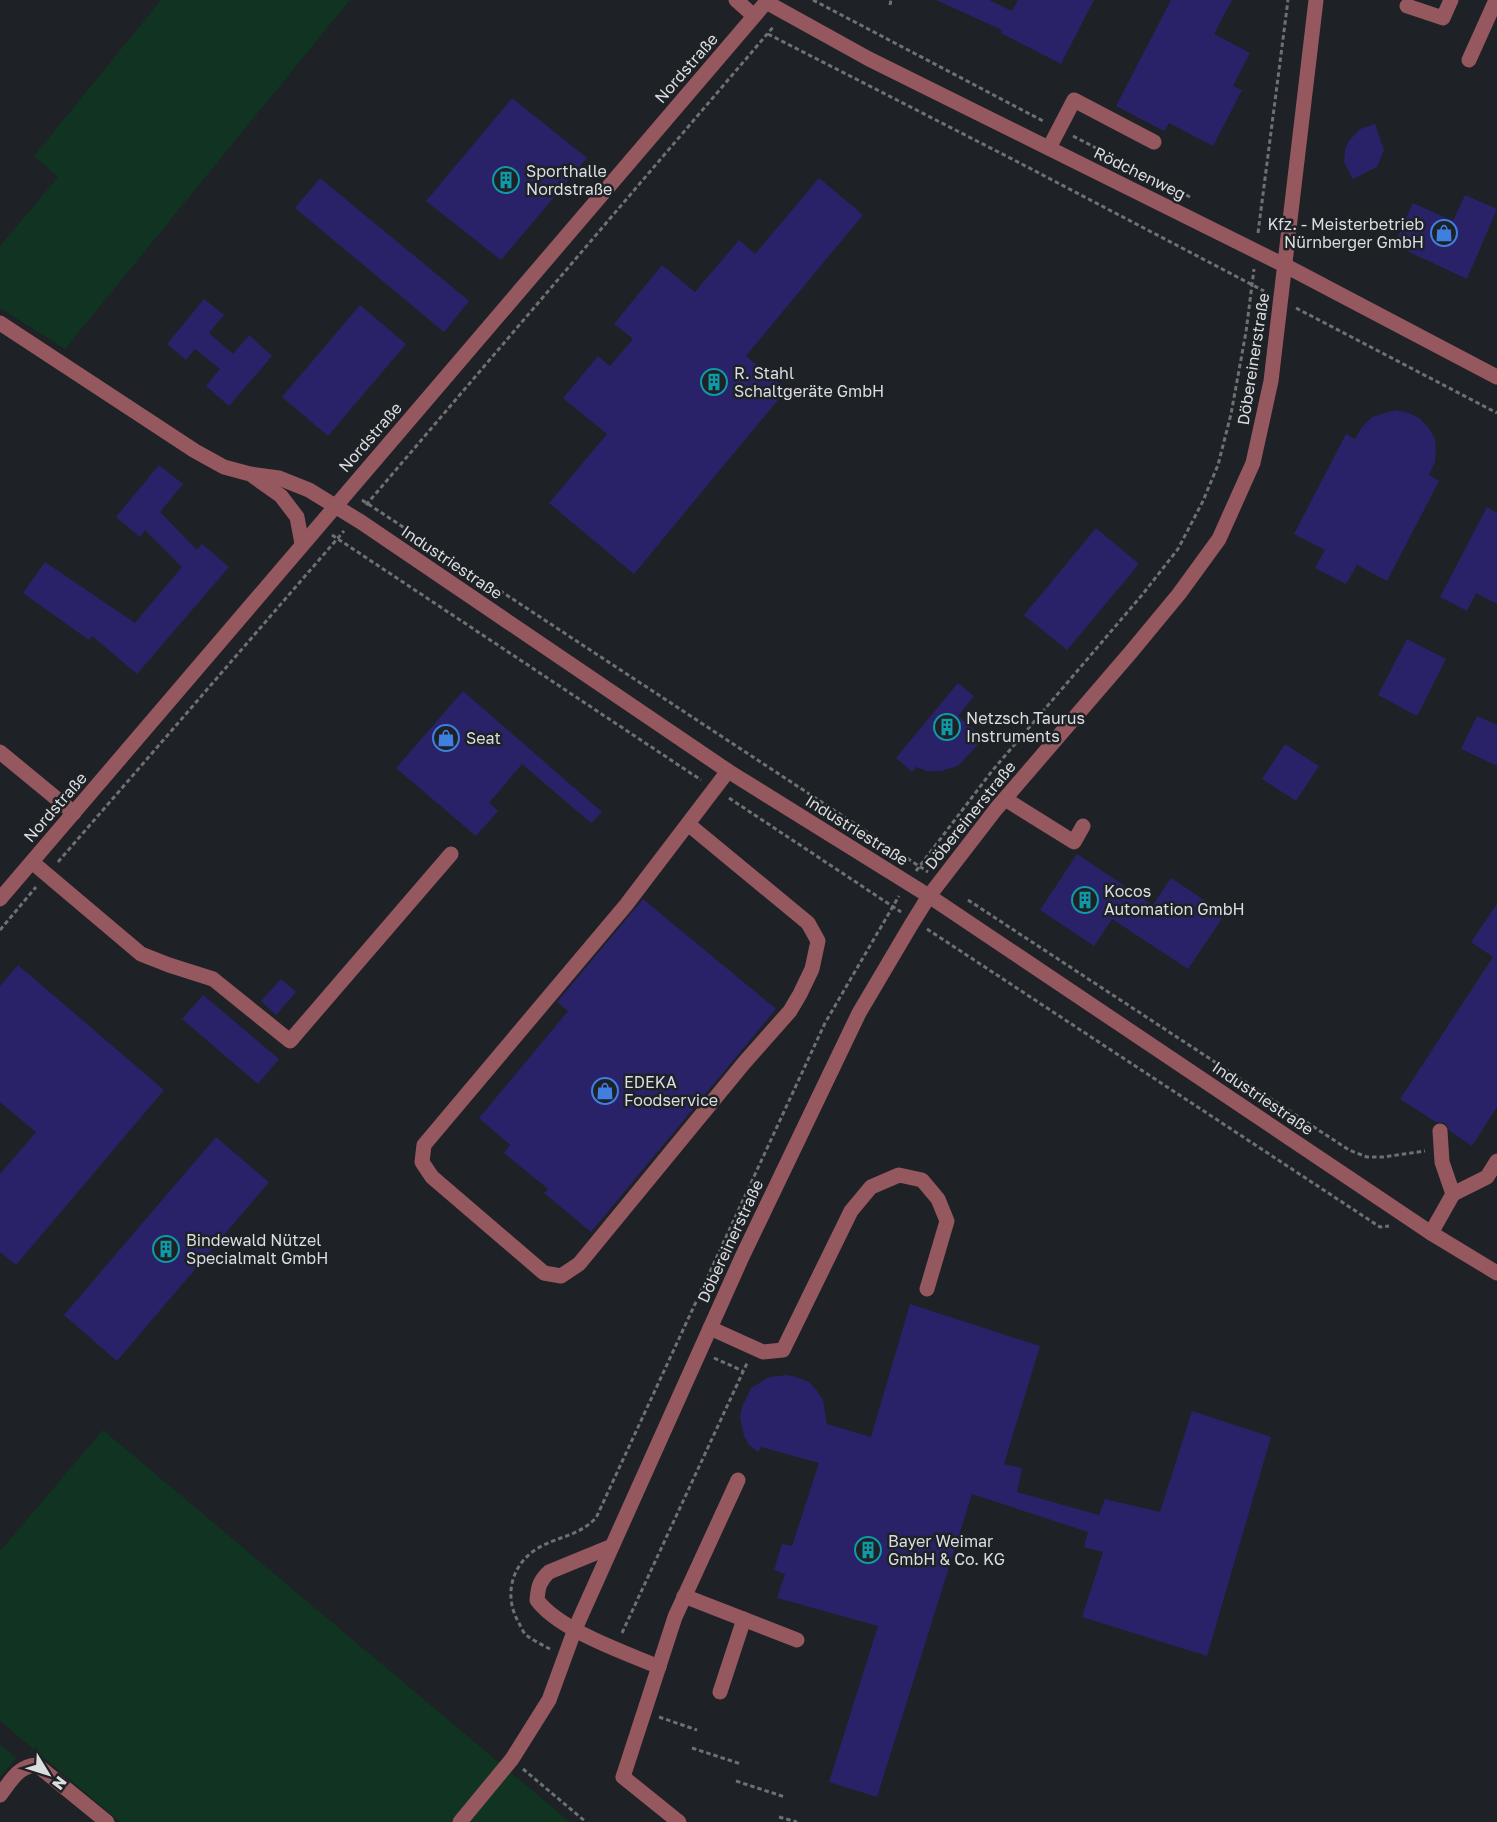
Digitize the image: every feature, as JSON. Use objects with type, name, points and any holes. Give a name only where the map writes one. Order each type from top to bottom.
[{"type":"street","points":[[736,0],[754,15]]},
{"type":"street","name":"Döbereinerstraße","points":[[460,1822],[512,1759],[549,1700],[575,1629],[610,1547],[710,1328],[859,1013],[940,881],[1005,800],[1179,594],[1220,539],[1253,463],[1271,381],[1316,0]]},
{"type":"street","points":[[1407,6],[1443,18],[1451,0]]},
{"type":"street","points":[[1469,60],[1496,0]]},
{"type":"street","name":"Nordstraße","points":[[0,899],[767,1]]},
{"type":"street","name":"Rödchenweg","points":[[767,1],[869,59],[1286,266],[1497,377]]},
{"type":"street","points":[[1049,148],[1074,100],[1154,142]]},
{"type":"street","name":"Industriestraße","points":[[0,323],[195,451],[224,467],[279,478],[309,490],[728,771],[929,896],[1431,1233],[1497,1273]]},
{"type":"street","name":"Industriestraße","points":[[250,474],[282,496],[297,517],[302,544]]},
{"type":"street","points":[[0,752],[74,813]]},
{"type":"street","points":[[688,824],[808,923],[818,941],[812,969],[801,994],[790,1011],[744,1063],[579,1264],[561,1276],[544,1273],[432,1177],[422,1162],[423,1144],[626,905],[728,771]]},
{"type":"street","points":[[1005,800],[1074,842],[1083,826]]},
{"type":"street","points":[[32,862],[141,954],[213,979],[290,1041],[451,854]]},
{"type":"street","points":[[1440,1131],[1442,1162],[1453,1194]]},
{"type":"street","points":[[1431,1233],[1453,1194],[1487,1177],[1497,1161]]},
{"type":"street","points":[[710,1328],[763,1352],[783,1350],[851,1211],[871,1187],[899,1175],[922,1180],[938,1199],[947,1221],[927,1289]]},
{"type":"street","points":[[679,1822],[623,1777],[675,1617],[738,1480]]},
{"type":"street","points":[[610,1547],[549,1572],[538,1587],[537,1600],[545,1611],[592,1639],[659,1667]]},
{"type":"street","points":[[684,1596],[797,1640]]},
{"type":"street","points":[[720,1692],[744,1619]]},
{"type":"street","points":[[0,1795],[19,1771],[28,1766],[37,1766],[107,1822]]},
{"type":"path","points":[[813,0],[1195,200]]},
{"type":"path","points":[[890,5],[891,0]]},
{"type":"path","points":[[0,930],[338,539],[786,13]]},
{"type":"path","points":[[768,34],[1497,412]]},
{"type":"path","points":[[1248,228],[1258,233]]},
{"type":"path","points":[[348,490],[1349,1150],[1368,1156],[1383,1157],[1420,1150],[1442,1152]]},
{"type":"path","points":[[318,525],[714,789],[1380,1227],[1391,1226]]},
{"type":"path","points":[[615,1648],[754,1348]]},
{"type":"path","points":[[699,1352],[743,1371]]},
{"type":"path","points":[[644,1712],[697,1730]]},
{"type":"path","points":[[692,1748],[741,1764]]},
{"type":"path","points":[[512,1759],[586,1822]]},
{"type":"path","points":[[736,1781],[785,1797]]},
{"type":"path","points":[[779,1817],[797,1822]]},
{"type":"green space","points":[[161,0],[350,0],[65,349],[0,308],[0,246],[58,177],[34,156]]},
{"type":"green space","points":[[103,1430],[570,1822],[120,1822],[0,1721],[0,1551]]},
{"type":"green space","points":[[0,1744],[16,1758],[0,1777]]},
{"type":"building","points":[[936,0],[989,0],[1012,11],[1018,0],[1094,0],[1061,64],[1001,33],[1002,30]]},
{"type":"building","points":[[1171,0],[1232,0],[1214,34],[1250,53],[1233,86],[1242,90],[1213,146],[1169,123],[1164,131],[1116,106]]},
{"type":"building","name":"Sporthalle Nordstraße","points":[[512,98],[587,158],[501,260],[426,201]]},
{"type":"building","points":[[1375,124],[1384,150],[1377,167],[1353,179],[1344,162],[1345,149],[1360,129]]},
{"type":"building","points":[[320,178],[469,301],[444,332],[295,208]]},
{"type":"building","name":"R. Stahl Schaltgeräte GmbH","points":[[819,178],[863,215],[746,356],[787,389],[634,574],[549,503],[607,434],[563,398],[598,356],[610,366],[633,339],[614,324],[662,265],[695,292],[739,240],[755,254]]},
{"type":"building","name":"Kfz. - Meisterbetrieb Nürnberger GmbH","points":[[1465,195],[1497,209],[1467,279],[1394,245],[1413,203],[1453,221]]},
{"type":"building","points":[[204,299],[224,315],[209,333],[233,354],[249,335],[272,356],[229,406],[206,386],[220,369],[195,349],[186,360],[167,344]]},
{"type":"building","points":[[360,305],[406,344],[328,436],[282,397]]},
{"type":"building","points":[[1395,410],[1419,418],[1428,427],[1435,439],[1436,450],[1435,462],[1429,475],[1439,481],[1387,581],[1357,565],[1346,584],[1315,568],[1325,550],[1294,534],[1346,434],[1355,439],[1372,417]]},
{"type":"building","points":[[159,465],[183,484],[160,512],[197,550],[202,544],[229,567],[137,674],[92,636],[89,640],[23,593],[45,562],[135,623],[182,567],[145,530],[140,537],[116,517]]},
{"type":"building","points":[[1487,507],[1497,513],[1497,604],[1476,593],[1467,611],[1440,597]]},
{"type":"building","points":[[1096,528],[1139,564],[1067,650],[1024,615]]},
{"type":"building","points":[[1407,639],[1446,659],[1417,716],[1378,695]]},
{"type":"building","name":"Netzsch Taurus Instruments","points":[[958,683],[974,696],[958,716],[984,738],[958,766],[941,771],[927,771],[916,767],[912,772],[896,758]]},
{"type":"building","points":[[463,691],[602,812],[591,823],[522,764],[489,803],[498,811],[476,836],[396,768]]},
{"type":"building","points":[[1477,716],[1497,725],[1497,766],[1461,749]]},
{"type":"building","points":[[1285,744],[1319,766],[1296,801],[1262,779]]},
{"type":"building","points":[[1077,854],[1153,905],[1171,878],[1225,914],[1188,969],[1112,919],[1094,946],[1040,910]]},
{"type":"building","name":"EDEKA Foodservice","points":[[643,899],[776,1009],[591,1232],[544,1193],[548,1189],[504,1153],[510,1145],[479,1118],[568,1011],[557,1002]]},
{"type":"building","points":[[1497,904],[1497,1107],[1472,1146],[1450,1131],[1445,1123],[1436,1122],[1400,1099],[1493,957],[1471,942]]},
{"type":"building","points":[[18,965],[164,1090],[16,1265],[0,1252],[0,1174],[36,1132],[0,1102],[0,986]]},
{"type":"building","points":[[281,979],[296,992],[276,1015],[261,1001]]},
{"type":"building","points":[[203,995],[279,1059],[258,1084],[182,1019]]},
{"type":"building","name":"Bindewald Nützel Specialmalt GmbH","points":[[216,1137],[269,1182],[117,1361],[64,1315]]},
{"type":"building","name":"Bayer Weimar GmbH & Co. KG","points":[[910,1304],[1040,1346],[1004,1464],[1022,1468],[1017,1492],[1099,1515],[1105,1499],[1160,1512],[1192,1411],[1271,1437],[1207,1656],[1082,1617],[1103,1552],[1084,1547],[1088,1532],[972,1494],[877,1797],[829,1782],[878,1626],[777,1598],[785,1574],[774,1570],[782,1544],[792,1546],[819,1463],[761,1447],[758,1452],[749,1445],[744,1436],[740,1418],[742,1407],[751,1388],[769,1377],[787,1375],[809,1382],[817,1391],[823,1400],[827,1424],[871,1437]]},
{"type":"place","name":"Sporthalle Nordstraße","points":[[506,180]]},
{"type":"place","name":"Kfz. - Meisterbetrieb Nürnberger GmbH","points":[[1444,233]]},
{"type":"place","name":"R. Stahl Schaltgeräte GmbH","points":[[714,382]]},
{"type":"place","name":"Netzsch Taurus Instruments","points":[[947,727]]},
{"type":"place","name":"Seat","points":[[446,738]]},
{"type":"place","name":"Kocos Automation GmbH","points":[[1085,900]]},
{"type":"place","name":"EDEKA Foodservice","points":[[605,1091]]},
{"type":"place","name":"Bindewald Nützel Specialmalt GmbH","points":[[166,1249]]},
{"type":"place","name":"Bayer Weimar GmbH & Co. KG","points":[[868,1550]]}]
